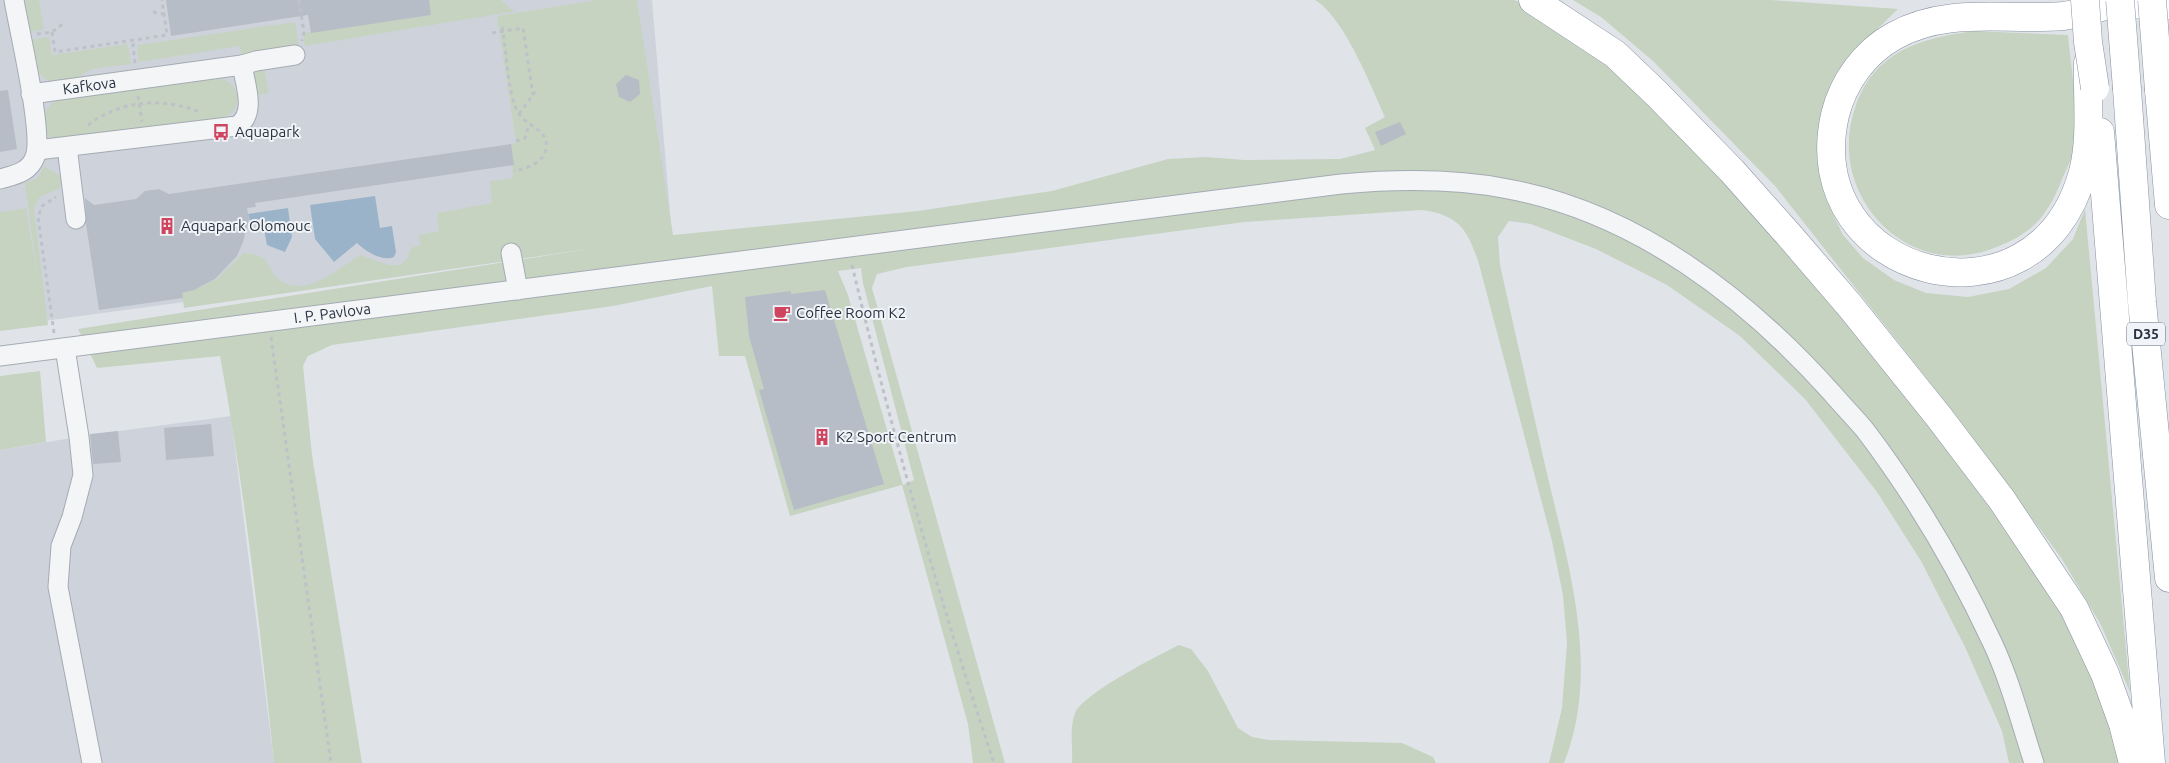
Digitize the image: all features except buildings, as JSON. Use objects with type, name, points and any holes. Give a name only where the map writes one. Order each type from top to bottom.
[{"type":"highway","points":[[1533,0],[1615,54],[1664,101],[1732,171],[1788,234],[1850,306],[1939,417],[2002,500],[2074,608],[2105,674],[2122,724],[2132,763]]},
{"type":"highway","points":[[2000,0],[2169,4]]},
{"type":"highway","points":[[2085,0],[2091,88],[2132,513],[2151,763]]},
{"type":"highway","points":[[2152,0],[2169,205]]},
{"type":"highway","points":[[2091,88],[2086,156],[2073,198],[2063,218],[2048,236],[2028,252],[2012,261],[1990,269],[1971,272],[1952,273],[1923,268],[1896,256],[1880,246],[1856,221],[1845,204],[1837,184],[1832,160],[1832,135],[1836,112],[1845,87],[1853,74],[1870,54],[1884,42],[1914,27],[1950,17],[2064,16],[2116,2]]},
{"type":"highway","name":"D35","points":[[2116,2],[2127,89],[2142,302],[2169,578]]},
{"type":"street","points":[[0,178],[19,174],[26,169],[32,162],[36,150],[31,94],[14,0]]},
{"type":"street","name":"Kafkova","points":[[31,94],[242,65],[295,55]]},
{"type":"street","points":[[36,150],[237,126],[245,120],[249,112],[242,65]]},
{"type":"street","points":[[67,146],[76,219]]},
{"type":"street","name":"I. P. Pavlova","points":[[0,356],[1264,193],[1388,180],[1472,183],[1510,189],[1562,203],[1601,217],[1658,246],[1726,293],[1792,350],[1864,429],[1908,490],[1947,553],[1989,636],[2014,700],[2034,763]]},
{"type":"street","points":[[511,253],[518,290]]},
{"type":"street","points":[[58,348],[79,437],[83,475],[72,517],[61,546],[58,587],[92,763]]},
{"type":"path","points":[[64,23],[52,32],[55,52],[167,36],[162,0]]},
{"type":"path","points":[[299,0],[304,32]]},
{"type":"path","points":[[152,12],[164,14]]},
{"type":"path","points":[[492,33],[503,29],[523,28],[534,93],[519,114]]},
{"type":"path","points":[[503,29],[512,96],[519,114],[543,135],[546,148],[544,155],[535,164],[514,171]]},
{"type":"path","points":[[135,40],[133,45],[135,63]]},
{"type":"path","points":[[138,103],[143,130]]},
{"type":"path","points":[[85,128],[108,113],[138,103],[165,103],[203,113]]},
{"type":"path","points":[[516,141],[525,138],[529,124]]},
{"type":"path","points":[[58,348],[55,339],[38,217],[39,210],[47,201],[60,194],[73,192]]},
{"type":"path","points":[[847,247],[885,400],[962,669],[994,763]]},
{"type":"path","points":[[268,322],[331,763]]},
{"type":"shaded area","points":[[0,0],[652,0],[672,236],[0,327]]},
{"type":"shaded area","points":[[231,416],[274,763],[0,763],[0,450],[89,435]]},
{"type":"green space","points":[[25,0],[39,0],[44,30],[30,31]]},
{"type":"green space","points":[[429,0],[501,0],[512,10],[517,11],[305,46],[303,33],[431,15]]},
{"type":"green space","points":[[597,0],[637,0],[673,235],[918,211],[1052,191],[1168,159],[1205,157],[1245,160],[1340,159],[1375,150],[1365,128],[1385,117],[1356,53],[1346,36],[1326,9],[1315,0],[1514,0],[1519,2],[1553,22],[1623,76],[1785,246],[1986,495],[2079,635],[2124,763],[2009,763],[2002,731],[1965,647],[1921,561],[1877,492],[1805,399],[1740,336],[1667,285],[1596,249],[1531,224],[1509,221],[1498,237],[1500,265],[1571,576],[1580,652],[1580,689],[1575,727],[1564,763],[1549,763],[1562,708],[1567,643],[1563,595],[1552,541],[1475,252],[1466,234],[1454,221],[1435,212],[1422,210],[1245,222],[907,267],[877,274],[872,288],[1005,763],[973,763],[968,724],[902,485],[790,516],[745,356],[719,356],[712,286],[613,306],[332,345],[308,356],[303,366],[312,455],[362,763],[274,763],[244,508],[220,356],[97,368],[78,329],[595,248],[184,308],[182,293],[217,279],[243,253],[262,257],[274,275],[284,283],[295,286],[307,285],[329,275],[360,255],[389,265],[400,265],[407,259],[411,248],[420,245],[419,235],[439,231],[437,213],[492,203],[490,181],[513,178],[511,144],[516,143],[497,16]],"holes":[[[861,268],[863,283],[914,480],[903,485],[848,295],[838,271]]]},
{"type":"green space","points":[[1573,0],[1771,0],[1898,9],[1859,47],[1823,120],[1818,164],[1826,199],[1843,235],[1863,258],[1894,280],[1926,293],[1968,297],[2009,289],[2046,268],[2073,239],[2085,209],[2130,692],[2101,625],[2062,559],[1962,423],[1775,186],[1653,61],[1601,17]]},
{"type":"green space","points":[[295,22],[299,47],[242,54],[239,46],[139,62],[137,45]]},
{"type":"green space","points":[[1974,31],[2068,35],[2079,122],[2077,142],[2050,205],[2027,231],[1999,246],[1966,255],[1934,253],[1906,242],[1881,224],[1863,199],[1852,170],[1849,138],[1856,105],[1865,86],[1888,59],[1919,43]]},
{"type":"green space","points":[[49,37],[52,55],[128,44],[131,64],[93,69],[72,81],[52,82],[40,74],[34,59],[31,40]]},
{"type":"green space","points":[[264,68],[269,93],[259,95],[252,74],[253,70]]},
{"type":"green space","points":[[217,78],[231,84],[237,95],[235,107],[225,117],[71,141],[52,139],[45,130],[45,114],[51,104],[56,101]]},
{"type":"green space","points":[[44,166],[62,177],[60,188],[40,197],[34,208],[48,325],[0,331],[0,212],[26,208],[38,280],[25,183],[38,178]]},
{"type":"green space","points":[[40,371],[46,442],[0,450],[0,376]]},
{"type":"green space","points":[[1179,645],[1191,649],[1208,671],[1238,728],[1252,737],[1269,740],[1402,743],[1433,757],[1436,763],[1072,763],[1072,726],[1075,713],[1081,705],[1092,695],[1122,676]]},
{"type":"water","points":[[375,196],[380,228],[392,226],[396,252],[394,257],[379,257],[357,243],[334,262],[315,239],[310,205]]},
{"type":"water","points":[[288,208],[292,237],[285,252],[267,245],[262,219],[250,221],[248,214]]},
{"type":"place","name":"Aquapark","points":[[221,132]]},
{"type":"place","name":"Aquapark Olomouc","points":[[167,226]]},
{"type":"place","name":"Coffee Room K2","points":[[782,313]]},
{"type":"place","name":"K2 Sport Centrum","points":[[822,437]]}]
